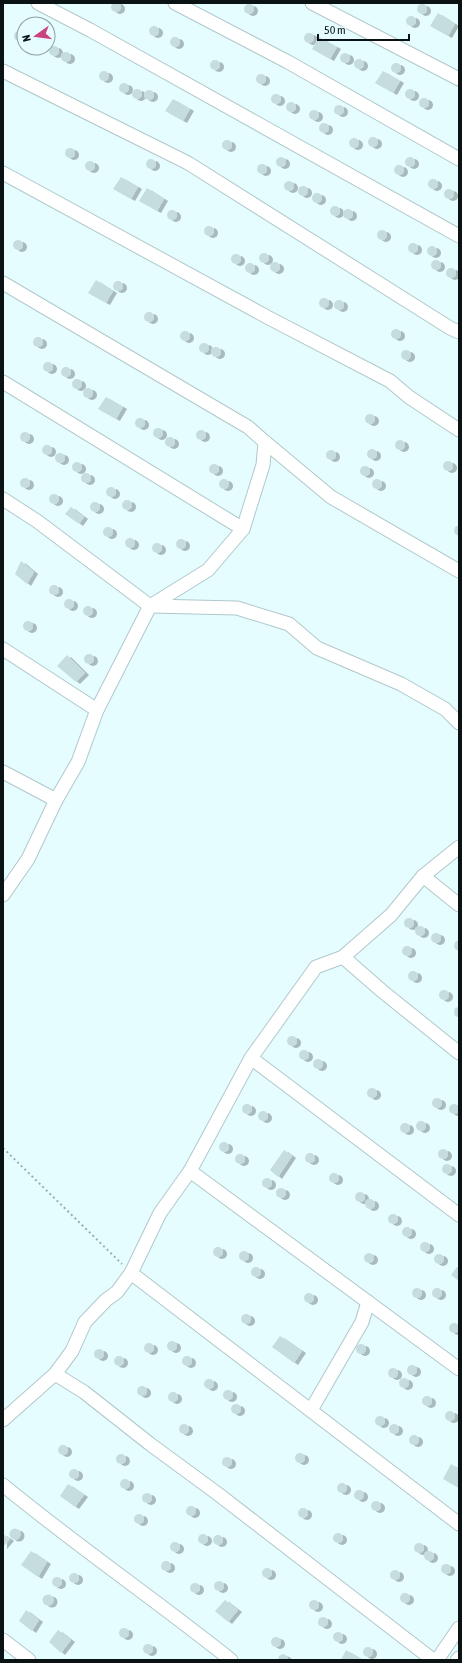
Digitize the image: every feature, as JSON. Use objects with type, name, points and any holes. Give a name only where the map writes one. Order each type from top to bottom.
[{"type":"street","points":[[38,3],[90,30],[459,236]]},
{"type":"street","points":[[175,3],[288,62],[459,159]]},
{"type":"street","points":[[312,3],[459,79]]},
{"type":"street","points":[[3,71],[188,163],[450,328],[459,332]]},
{"type":"street","points":[[3,173],[269,318],[390,381],[409,397],[459,430]]},
{"type":"street","points":[[3,283],[248,427],[331,497],[459,571]]},
{"type":"street","points":[[3,382],[243,529]]},
{"type":"street","points":[[3,896],[28,859],[56,800],[78,762],[97,710],[150,606],[208,570],[243,529],[263,465],[265,442]]},
{"type":"street","points":[[3,499],[37,521],[150,606],[237,608],[289,624],[317,648],[401,684],[445,709],[459,723]]},
{"type":"street","points":[[3,649],[97,710]]},
{"type":"street","points":[[3,772],[56,800]]},
{"type":"street","points":[[3,1420],[55,1374],[72,1351],[85,1322],[106,1300],[118,1292],[131,1273],[160,1213],[190,1171],[251,1058],[316,967],[343,957],[391,915],[423,876],[459,847]]},
{"type":"street","points":[[423,876],[459,905]]},
{"type":"street","points":[[343,957],[382,991],[459,1053]]},
{"type":"street","points":[[251,1058],[459,1216]]},
{"type":"street","points":[[190,1171],[459,1370]]},
{"type":"street","points":[[131,1273],[459,1524]]},
{"type":"street","points":[[311,1410],[362,1322],[368,1302]]},
{"type":"street","points":[[55,1374],[84,1392],[433,1660]]},
{"type":"street","points":[[3,1485],[50,1524],[176,1616],[231,1660]]},
{"type":"street","points":[[437,1660],[459,1628]]},
{"type":"street","points":[[3,1640],[29,1660]]},
{"type":"path","points":[[3,1148],[131,1273]]},
{"type":"building","points":[[114,2],[118,2],[120,3],[120,11],[114,12],[111,9],[111,5]]},
{"type":"building","points":[[247,4],[251,4],[253,5],[253,13],[247,14],[244,11],[244,7]]},
{"type":"building","points":[[420,4],[424,4],[426,5],[426,13],[420,14],[417,11],[417,7]]},
{"type":"building","points":[[438,13],[455,24],[448,36],[430,26]]},
{"type":"building","points":[[409,16],[413,16],[415,17],[415,25],[409,26],[406,23],[406,19]]},
{"type":"building","points":[[152,26],[156,26],[158,27],[158,35],[152,36],[149,33],[149,29]]},
{"type":"building","points":[[16,32],[16,40],[14,38]]},
{"type":"building","points":[[307,33],[311,33],[313,34],[313,42],[307,43],[304,40],[304,36]]},
{"type":"building","points":[[173,37],[177,37],[179,38],[179,46],[173,47],[170,44],[170,40]]},
{"type":"building","points":[[319,37],[337,47],[330,59],[312,49]]},
{"type":"building","points":[[56,46],[59,49],[59,53],[56,56]]},
{"type":"building","points":[[64,52],[68,52],[70,53],[70,61],[64,62],[61,59],[61,55]]},
{"type":"building","points":[[343,53],[347,53],[349,54],[349,62],[343,63],[340,60],[340,56]]},
{"type":"building","points":[[357,59],[361,59],[363,60],[363,68],[357,69],[354,66],[354,62]]},
{"type":"building","points":[[213,60],[217,60],[219,61],[219,69],[213,70],[210,67],[210,63]]},
{"type":"building","points":[[394,63],[398,63],[400,64],[400,72],[394,73],[391,70],[391,66]]},
{"type":"building","points":[[102,71],[106,71],[108,72],[108,80],[102,81],[99,78],[99,74]]},
{"type":"building","points":[[383,71],[400,81],[393,93],[375,83]]},
{"type":"building","points":[[259,74],[263,74],[265,75],[265,83],[259,84],[256,81],[256,77]]},
{"type":"building","points":[[122,83],[126,83],[128,84],[128,92],[122,93],[119,90],[119,86]]},
{"type":"building","points":[[135,89],[139,89],[141,90],[141,98],[135,99],[132,96],[132,92]]},
{"type":"building","points":[[408,89],[412,89],[414,90],[414,98],[408,99],[405,96],[405,92]]},
{"type":"building","points":[[147,90],[151,90],[153,91],[153,99],[147,100],[144,97],[144,93]]},
{"type":"building","points":[[274,94],[278,94],[280,95],[280,103],[274,104],[271,101],[271,97]]},
{"type":"building","points":[[422,98],[426,98],[428,99],[428,107],[422,108],[419,105],[419,101]]},
{"type":"building","points":[[173,99],[190,109],[183,121],[165,111]]},
{"type":"building","points":[[289,102],[293,102],[295,103],[295,111],[289,112],[286,109],[286,105]]},
{"type":"building","points":[[337,105],[341,105],[343,106],[343,114],[337,115],[334,112],[334,108]]},
{"type":"building","points":[[312,110],[316,110],[318,111],[318,119],[312,120],[309,117],[309,113]]},
{"type":"building","points":[[322,123],[326,123],[328,124],[328,132],[322,133],[319,130],[319,126]]},
{"type":"building","points":[[371,137],[375,137],[377,138],[377,146],[371,147],[368,144],[368,140]]},
{"type":"building","points":[[352,138],[356,138],[358,139],[358,147],[352,148],[349,145],[349,141]]},
{"type":"building","points":[[225,140],[229,140],[231,141],[231,149],[225,150],[222,147],[222,143]]},
{"type":"building","points":[[68,148],[72,148],[74,149],[74,157],[68,158],[65,155],[65,151]]},
{"type":"building","points":[[279,157],[283,157],[285,158],[285,166],[279,167],[276,164],[276,160]]},
{"type":"building","points":[[408,157],[412,157],[414,158],[414,166],[408,167],[405,164],[405,160]]},
{"type":"building","points":[[149,159],[153,159],[155,160],[155,168],[149,169],[146,166],[146,162]]},
{"type":"building","points":[[88,161],[92,161],[94,162],[94,170],[88,171],[85,168],[85,164]]},
{"type":"building","points":[[260,164],[264,164],[266,165],[266,173],[260,174],[257,171],[257,167]]},
{"type":"building","points":[[397,165],[401,165],[403,166],[403,174],[397,175],[394,172],[394,168]]},
{"type":"building","points":[[121,177],[138,187],[131,199],[113,189]]},
{"type":"building","points":[[431,179],[435,179],[437,180],[437,188],[431,189],[428,186],[428,182]]},
{"type":"building","points":[[287,181],[291,181],[293,182],[293,190],[287,191],[284,188],[284,184]]},
{"type":"building","points":[[301,186],[305,186],[307,187],[307,195],[301,196],[298,193],[298,189]]},
{"type":"building","points":[[147,188],[164,199],[157,211],[139,201]]},
{"type":"building","points":[[447,189],[451,189],[453,190],[453,198],[447,199],[444,196],[444,192]]},
{"type":"building","points":[[315,193],[319,193],[321,194],[321,202],[315,203],[312,200],[312,196]]},
{"type":"building","points":[[333,206],[337,206],[339,207],[339,215],[333,216],[330,213],[330,209]]},
{"type":"building","points":[[346,209],[350,209],[352,210],[352,218],[346,219],[343,216],[343,212]]},
{"type":"building","points":[[170,210],[174,210],[176,211],[176,219],[170,220],[167,217],[167,213]]},
{"type":"building","points":[[207,226],[211,226],[213,227],[213,235],[207,236],[204,233],[204,229]]},
{"type":"building","points":[[380,230],[384,230],[386,231],[386,239],[380,240],[377,237],[377,233]]},
{"type":"building","points":[[16,240],[20,240],[22,241],[22,249],[16,250],[13,247],[13,243]]},
{"type":"building","points":[[411,243],[415,243],[417,244],[417,252],[411,253],[408,250],[408,246]]},
{"type":"building","points":[[430,246],[434,246],[436,247],[436,255],[430,256],[427,253],[427,249]]},
{"type":"building","points":[[262,253],[266,253],[268,254],[268,262],[262,263],[259,260],[259,256]]},
{"type":"building","points":[[234,254],[238,254],[240,255],[240,263],[234,264],[231,261],[231,257]]},
{"type":"building","points":[[434,260],[438,260],[440,261],[440,269],[434,270],[431,267],[431,263]]},
{"type":"building","points":[[273,262],[277,262],[279,263],[279,271],[273,272],[270,269],[270,265]]},
{"type":"building","points":[[248,263],[252,263],[254,264],[254,272],[248,273],[245,270],[245,266]]},
{"type":"building","points":[[449,268],[453,268],[455,269],[455,277],[449,278],[446,275],[446,271]]},
{"type":"building","points":[[96,280],[113,291],[106,303],[88,293]]},
{"type":"building","points":[[116,281],[120,281],[122,282],[122,290],[116,291],[113,288],[113,284]]},
{"type":"building","points":[[322,298],[326,298],[328,299],[328,307],[322,308],[319,305],[319,301]]},
{"type":"building","points":[[337,300],[341,300],[343,301],[343,309],[337,310],[334,307],[334,303]]},
{"type":"building","points":[[147,312],[151,312],[153,313],[153,321],[147,322],[144,319],[144,315]]},
{"type":"building","points":[[394,329],[398,329],[400,330],[400,338],[394,339],[391,336],[391,332]]},
{"type":"building","points":[[183,331],[187,331],[189,332],[189,340],[183,341],[180,338],[180,334]]},
{"type":"building","points":[[36,337],[40,337],[42,338],[42,346],[36,347],[33,344],[33,340]]},
{"type":"building","points":[[202,343],[206,343],[208,344],[208,352],[202,353],[199,350],[199,346]]},
{"type":"building","points":[[214,347],[218,347],[220,348],[220,356],[214,357],[211,354],[211,350]]},
{"type":"building","points":[[404,350],[408,350],[410,351],[410,359],[404,360],[401,357],[401,353]]},
{"type":"building","points":[[46,362],[50,362],[52,363],[52,371],[46,372],[43,369],[43,365]]},
{"type":"building","points":[[64,367],[68,367],[70,368],[70,376],[64,377],[61,374],[61,370]]},
{"type":"building","points":[[75,379],[79,379],[81,380],[81,388],[75,389],[72,386],[72,382]]},
{"type":"building","points":[[86,388],[90,388],[92,389],[92,397],[86,398],[83,395],[83,391]]},
{"type":"building","points":[[106,397],[123,407],[116,419],[98,409]]},
{"type":"building","points":[[368,414],[372,414],[374,415],[374,423],[368,424],[365,421],[365,417]]},
{"type":"building","points":[[138,418],[142,418],[144,419],[144,427],[138,428],[135,425],[135,421]]},
{"type":"building","points":[[156,428],[160,428],[162,429],[162,437],[156,438],[153,435],[153,431]]},
{"type":"building","points":[[199,430],[203,430],[205,431],[205,439],[199,440],[196,437],[196,433]]},
{"type":"building","points":[[23,432],[27,432],[29,433],[29,441],[23,442],[20,439],[20,435]]},
{"type":"building","points":[[168,437],[172,437],[174,438],[174,446],[168,447],[165,444],[165,440]]},
{"type":"building","points":[[398,440],[402,440],[404,441],[404,449],[398,450],[395,447],[395,443]]},
{"type":"building","points":[[45,445],[49,445],[51,446],[51,454],[45,455],[42,452],[42,448]]},
{"type":"building","points":[[370,449],[374,449],[376,450],[376,458],[370,459],[367,456],[367,452]]},
{"type":"building","points":[[329,450],[333,450],[335,451],[335,459],[329,460],[326,457],[326,453]]},
{"type":"building","points":[[58,453],[62,453],[64,454],[64,462],[58,463],[55,460],[55,456]]},
{"type":"building","points":[[446,461],[450,461],[452,462],[452,470],[446,471],[443,468],[443,464]]},
{"type":"building","points":[[75,462],[79,462],[81,463],[81,471],[75,472],[72,469],[72,465]]},
{"type":"building","points":[[212,464],[216,464],[218,465],[218,473],[212,474],[209,471],[209,467]]},
{"type":"building","points":[[363,466],[367,466],[369,467],[369,475],[363,476],[360,473],[360,469]]},
{"type":"building","points":[[84,473],[88,473],[90,474],[90,482],[84,483],[81,480],[81,476]]},
{"type":"building","points":[[23,478],[27,478],[29,479],[29,487],[23,488],[20,485],[20,481]]},
{"type":"building","points":[[222,479],[226,479],[228,480],[228,488],[222,489],[219,486],[219,482]]},
{"type":"building","points":[[375,479],[379,479],[381,480],[381,488],[375,489],[372,486],[372,482]]},
{"type":"building","points":[[109,487],[113,487],[115,488],[115,496],[109,497],[106,494],[106,490]]},
{"type":"building","points":[[52,494],[56,494],[58,495],[58,503],[52,504],[49,501],[49,497]]},
{"type":"building","points":[[125,500],[129,500],[131,501],[131,509],[125,510],[122,507],[122,503]]},
{"type":"building","points":[[93,502],[97,502],[99,503],[99,511],[93,512],[90,509],[90,505]]},
{"type":"building","points":[[71,507],[84,517],[79,524],[65,514]]},
{"type":"building","points":[[459,525],[459,536],[455,534],[454,531],[455,527]]},
{"type":"building","points":[[106,527],[110,527],[112,528],[112,536],[106,537],[103,534],[103,530]]},
{"type":"building","points":[[128,538],[132,538],[134,539],[134,547],[128,548],[125,545],[125,541]]},
{"type":"building","points":[[179,539],[183,539],[185,540],[185,548],[179,549],[176,546],[176,542]]},
{"type":"building","points":[[155,543],[159,543],[161,544],[161,552],[155,553],[152,550],[152,546]]},
{"type":"building","points":[[21,561],[34,572],[27,584],[15,574]]},
{"type":"building","points":[[52,585],[56,585],[58,586],[58,594],[52,595],[49,592],[49,588]]},
{"type":"building","points":[[67,599],[71,599],[73,600],[73,608],[67,609],[64,606],[64,602]]},
{"type":"building","points":[[86,606],[90,606],[92,607],[92,615],[86,616],[83,613],[83,609]]},
{"type":"building","points":[[26,621],[30,621],[32,622],[32,630],[26,631],[23,628],[23,624]]},
{"type":"building","points":[[87,654],[91,654],[93,655],[93,663],[87,664],[84,661],[84,657]]},
{"type":"building","points":[[67,655],[85,673],[76,682],[57,666]]},
{"type":"building","points":[[407,918],[411,918],[413,919],[413,927],[407,928],[404,925],[404,921]]},
{"type":"building","points":[[418,926],[422,926],[424,927],[424,935],[418,936],[415,933],[415,929]]},
{"type":"building","points":[[434,933],[438,933],[440,934],[440,942],[434,943],[431,940],[431,936]]},
{"type":"building","points":[[459,940],[459,951],[455,949],[454,946],[455,942]]},
{"type":"building","points":[[405,946],[409,946],[411,947],[411,955],[405,956],[402,953],[402,949]]},
{"type":"building","points":[[411,971],[415,971],[417,972],[417,980],[411,981],[408,978],[408,974]]},
{"type":"building","points":[[442,990],[446,990],[448,991],[448,999],[442,1000],[439,997],[439,993]]},
{"type":"building","points":[[459,1007],[458,1017],[455,1016],[454,1011],[455,1008]]},
{"type":"building","points":[[290,1036],[294,1036],[296,1037],[296,1045],[290,1046],[287,1043],[287,1039]]},
{"type":"building","points":[[302,1050],[306,1050],[308,1051],[308,1059],[302,1060],[299,1057],[299,1053]]},
{"type":"building","points":[[316,1059],[320,1059],[322,1060],[322,1068],[316,1069],[313,1066],[313,1062]]},
{"type":"building","points":[[370,1088],[374,1088],[376,1089],[376,1097],[370,1098],[367,1095],[367,1091]]},
{"type":"building","points":[[435,1098],[439,1098],[441,1099],[441,1107],[435,1108],[432,1105],[432,1101]]},
{"type":"building","points":[[245,1104],[249,1104],[251,1105],[251,1113],[245,1114],[242,1111],[242,1107]]},
{"type":"building","points":[[452,1104],[456,1104],[458,1105],[458,1113],[452,1114],[449,1111],[449,1107]]},
{"type":"building","points":[[261,1111],[265,1111],[267,1112],[267,1120],[261,1121],[258,1118],[258,1114]]},
{"type":"building","points":[[419,1121],[423,1121],[425,1122],[425,1130],[419,1131],[416,1128],[416,1124]]},
{"type":"building","points":[[403,1123],[407,1123],[409,1124],[409,1132],[403,1133],[400,1130],[400,1126]]},
{"type":"building","points":[[222,1142],[226,1142],[228,1143],[228,1151],[222,1152],[219,1149],[219,1145]]},
{"type":"building","points":[[441,1149],[445,1149],[447,1150],[447,1158],[441,1159],[438,1156],[438,1152]]},
{"type":"building","points":[[284,1150],[292,1156],[278,1177],[270,1170]]},
{"type":"building","points":[[308,1153],[312,1153],[314,1154],[314,1162],[308,1163],[305,1160],[305,1156]]},
{"type":"building","points":[[238,1154],[242,1154],[244,1155],[244,1163],[238,1164],[235,1161],[235,1157]]},
{"type":"building","points":[[445,1164],[449,1164],[451,1165],[451,1173],[445,1174],[442,1171],[442,1167]]},
{"type":"building","points":[[332,1173],[336,1173],[338,1174],[338,1182],[332,1183],[329,1180],[329,1176]]},
{"type":"building","points":[[265,1178],[269,1178],[271,1179],[271,1187],[265,1188],[262,1185],[262,1181]]},
{"type":"building","points":[[279,1188],[283,1188],[285,1189],[285,1197],[279,1198],[276,1195],[276,1191]]},
{"type":"building","points":[[358,1192],[362,1192],[364,1193],[364,1201],[358,1202],[355,1199],[355,1195]]},
{"type":"building","points":[[368,1199],[372,1199],[374,1200],[374,1208],[368,1209],[365,1206],[365,1202]]},
{"type":"building","points":[[391,1214],[395,1214],[397,1215],[397,1223],[391,1224],[388,1221],[388,1217]]},
{"type":"building","points":[[405,1227],[409,1227],[411,1228],[411,1236],[405,1237],[402,1234],[402,1230]]},
{"type":"building","points":[[423,1242],[427,1242],[429,1243],[429,1251],[423,1252],[420,1249],[420,1245]]},
{"type":"building","points":[[216,1247],[220,1247],[222,1248],[222,1256],[216,1257],[213,1254],[213,1250]]},
{"type":"building","points":[[242,1251],[246,1251],[248,1252],[248,1260],[242,1261],[239,1258],[239,1254]]},
{"type":"building","points":[[367,1253],[371,1253],[373,1254],[373,1262],[367,1263],[364,1260],[364,1256]]},
{"type":"building","points":[[437,1254],[441,1254],[443,1255],[443,1263],[437,1264],[434,1261],[434,1257]]},
{"type":"building","points":[[254,1267],[258,1267],[260,1268],[260,1276],[254,1277],[251,1274],[251,1270]]},
{"type":"building","points":[[457,1267],[459,1268],[459,1281],[451,1275]]},
{"type":"building","points":[[415,1288],[419,1288],[421,1289],[421,1297],[415,1298],[412,1295],[412,1291]]},
{"type":"building","points":[[435,1288],[439,1288],[441,1289],[441,1297],[435,1298],[432,1295],[432,1291]]},
{"type":"building","points":[[307,1293],[311,1293],[313,1294],[313,1302],[307,1303],[304,1300],[304,1296]]},
{"type":"building","points":[[244,1314],[248,1314],[250,1315],[250,1323],[244,1324],[241,1321],[241,1317]]},
{"type":"building","points":[[452,1323],[456,1323],[458,1324],[458,1332],[452,1333],[449,1330],[449,1326]]},
{"type":"building","points":[[280,1336],[302,1351],[294,1363],[272,1347]]},
{"type":"building","points":[[170,1341],[174,1341],[176,1342],[176,1350],[170,1351],[167,1348],[167,1344]]},
{"type":"building","points":[[147,1343],[151,1343],[153,1344],[153,1352],[147,1353],[144,1350],[144,1346]]},
{"type":"building","points":[[359,1344],[363,1344],[365,1345],[365,1353],[359,1354],[356,1351],[356,1347]]},
{"type":"building","points":[[97,1349],[101,1349],[103,1350],[103,1358],[97,1359],[94,1356],[94,1352]]},
{"type":"building","points":[[117,1356],[121,1356],[123,1357],[123,1365],[117,1366],[114,1363],[114,1359]]},
{"type":"building","points":[[185,1356],[189,1356],[191,1357],[191,1365],[185,1366],[182,1363],[182,1359]]},
{"type":"building","points":[[410,1365],[414,1365],[416,1366],[416,1374],[410,1375],[407,1372],[407,1368]]},
{"type":"building","points":[[391,1368],[395,1368],[397,1369],[397,1377],[391,1378],[388,1375],[388,1371]]},
{"type":"building","points":[[402,1378],[406,1378],[408,1379],[408,1387],[402,1388],[399,1385],[399,1381]]},
{"type":"building","points":[[207,1379],[211,1379],[213,1380],[213,1388],[207,1389],[204,1386],[204,1382]]},
{"type":"building","points":[[140,1386],[144,1386],[146,1387],[146,1395],[140,1396],[137,1393],[137,1389]]},
{"type":"building","points":[[226,1390],[230,1390],[232,1391],[232,1399],[226,1400],[223,1397],[223,1393]]},
{"type":"building","points":[[171,1392],[175,1392],[177,1393],[177,1401],[171,1402],[168,1399],[168,1395]]},
{"type":"building","points":[[425,1396],[429,1396],[431,1397],[431,1405],[425,1406],[422,1403],[422,1399]]},
{"type":"building","points":[[234,1404],[238,1404],[240,1405],[240,1413],[234,1414],[231,1411],[231,1407]]},
{"type":"building","points":[[448,1411],[452,1411],[454,1412],[454,1420],[448,1421],[445,1418],[445,1414]]},
{"type":"building","points":[[378,1416],[382,1416],[384,1417],[384,1425],[378,1426],[375,1423],[375,1419]]},
{"type":"building","points":[[182,1424],[186,1424],[188,1425],[188,1433],[182,1434],[179,1431],[179,1427]]},
{"type":"building","points":[[392,1424],[396,1424],[398,1425],[398,1433],[392,1434],[389,1431],[389,1427]]},
{"type":"building","points":[[412,1435],[416,1435],[418,1436],[418,1444],[412,1445],[409,1442],[409,1438]]},
{"type":"building","points":[[61,1445],[65,1445],[67,1446],[67,1454],[61,1455],[58,1452],[58,1448]]},
{"type":"building","points":[[298,1453],[302,1453],[304,1454],[304,1462],[298,1463],[295,1460],[295,1456]]},
{"type":"building","points":[[119,1454],[123,1454],[125,1455],[125,1463],[119,1464],[116,1461],[116,1457]]},
{"type":"building","points":[[225,1457],[229,1457],[231,1458],[231,1466],[225,1467],[222,1464],[222,1460]]},
{"type":"building","points":[[451,1464],[459,1469],[459,1488],[443,1479]]},
{"type":"building","points":[[72,1469],[76,1469],[78,1470],[78,1478],[72,1479],[69,1476],[69,1472]]},
{"type":"building","points":[[123,1479],[127,1479],[129,1480],[129,1488],[123,1489],[120,1486],[120,1482]]},
{"type":"building","points":[[340,1483],[344,1483],[346,1484],[346,1492],[340,1493],[337,1490],[337,1486]]},
{"type":"building","points":[[68,1484],[84,1495],[75,1507],[60,1496]]},
{"type":"building","points":[[357,1490],[361,1490],[363,1491],[363,1499],[357,1500],[354,1497],[354,1493]]},
{"type":"building","points":[[145,1493],[149,1493],[151,1494],[151,1502],[145,1503],[142,1500],[142,1496]]},
{"type":"building","points":[[374,1501],[378,1501],[380,1502],[380,1510],[374,1511],[371,1508],[371,1504]]},
{"type":"building","points":[[189,1506],[193,1506],[195,1507],[195,1515],[189,1516],[186,1513],[186,1509]]},
{"type":"building","points":[[301,1508],[305,1508],[307,1509],[307,1517],[301,1518],[298,1515],[298,1511]]},
{"type":"building","points":[[137,1514],[141,1514],[143,1515],[143,1523],[137,1524],[134,1521],[134,1517]]},
{"type":"building","points":[[15,1528],[19,1530],[21,1534],[19,1538],[15,1540],[11,1538],[9,1534],[11,1530]]},
{"type":"building","points":[[336,1533],[340,1533],[342,1534],[342,1542],[336,1543],[333,1540],[333,1536]]},
{"type":"building","points":[[3,1534],[10,1539],[3,1547]]},
{"type":"building","points":[[201,1534],[205,1534],[207,1535],[207,1543],[201,1544],[198,1541],[198,1537]]},
{"type":"building","points":[[216,1535],[220,1535],[222,1536],[222,1544],[216,1545],[213,1542],[213,1538]]},
{"type":"building","points":[[173,1542],[177,1542],[179,1543],[179,1551],[173,1552],[170,1549],[170,1545]]},
{"type":"building","points":[[417,1543],[421,1543],[423,1544],[423,1552],[417,1553],[414,1550],[414,1546]]},
{"type":"building","points":[[31,1551],[47,1562],[38,1577],[21,1565]]},
{"type":"building","points":[[427,1551],[431,1551],[433,1552],[433,1560],[427,1561],[424,1558],[424,1554]]},
{"type":"building","points":[[164,1561],[168,1561],[170,1562],[170,1570],[164,1571],[161,1568],[161,1564]]},
{"type":"building","points":[[444,1564],[448,1564],[450,1565],[450,1573],[444,1574],[441,1571],[441,1567]]},
{"type":"building","points":[[265,1568],[269,1568],[271,1569],[271,1577],[265,1578],[262,1575],[262,1571]]},
{"type":"building","points":[[393,1570],[397,1570],[399,1571],[399,1579],[393,1580],[390,1577],[390,1573]]},
{"type":"building","points":[[72,1573],[76,1573],[78,1574],[78,1582],[72,1583],[69,1580],[69,1576]]},
{"type":"building","points":[[55,1577],[59,1577],[61,1578],[61,1586],[55,1587],[52,1584],[52,1580]]},
{"type":"building","points":[[217,1581],[221,1581],[223,1582],[223,1590],[217,1591],[214,1588],[214,1584]]},
{"type":"building","points":[[193,1583],[197,1583],[199,1584],[199,1592],[193,1593],[190,1590],[190,1586]]},
{"type":"building","points":[[403,1593],[407,1593],[409,1594],[409,1602],[403,1603],[400,1600],[400,1596]]},
{"type":"building","points":[[48,1594],[52,1596],[54,1600],[52,1604],[48,1606],[44,1604],[42,1600],[44,1596]]},
{"type":"building","points":[[225,1600],[238,1610],[228,1622],[215,1611]]},
{"type":"building","points":[[312,1600],[316,1600],[318,1601],[318,1609],[312,1610],[309,1607],[309,1603]]},
{"type":"building","points":[[26,1610],[39,1620],[32,1631],[19,1621]]},
{"type":"building","points":[[321,1617],[325,1617],[327,1618],[327,1626],[321,1627],[318,1624],[318,1620]]},
{"type":"building","points":[[122,1628],[126,1628],[128,1629],[128,1637],[122,1638],[119,1635],[119,1631]]},
{"type":"building","points":[[58,1630],[71,1640],[61,1653],[49,1642]]},
{"type":"building","points":[[336,1632],[340,1632],[342,1633],[342,1641],[336,1642],[333,1639],[333,1635]]},
{"type":"building","points":[[274,1637],[278,1637],[280,1638],[280,1646],[274,1647],[271,1644],[271,1640]]},
{"type":"building","points":[[146,1644],[150,1644],[152,1645],[152,1653],[146,1654],[143,1651],[143,1647]]},
{"type":"building","points":[[366,1647],[370,1647],[372,1648],[372,1656],[366,1657],[363,1654],[363,1650]]},
{"type":"building","points":[[346,1650],[363,1660],[341,1660]]},
{"type":"building","points":[[283,1654],[287,1656],[288,1660],[278,1660],[279,1656]]}]
